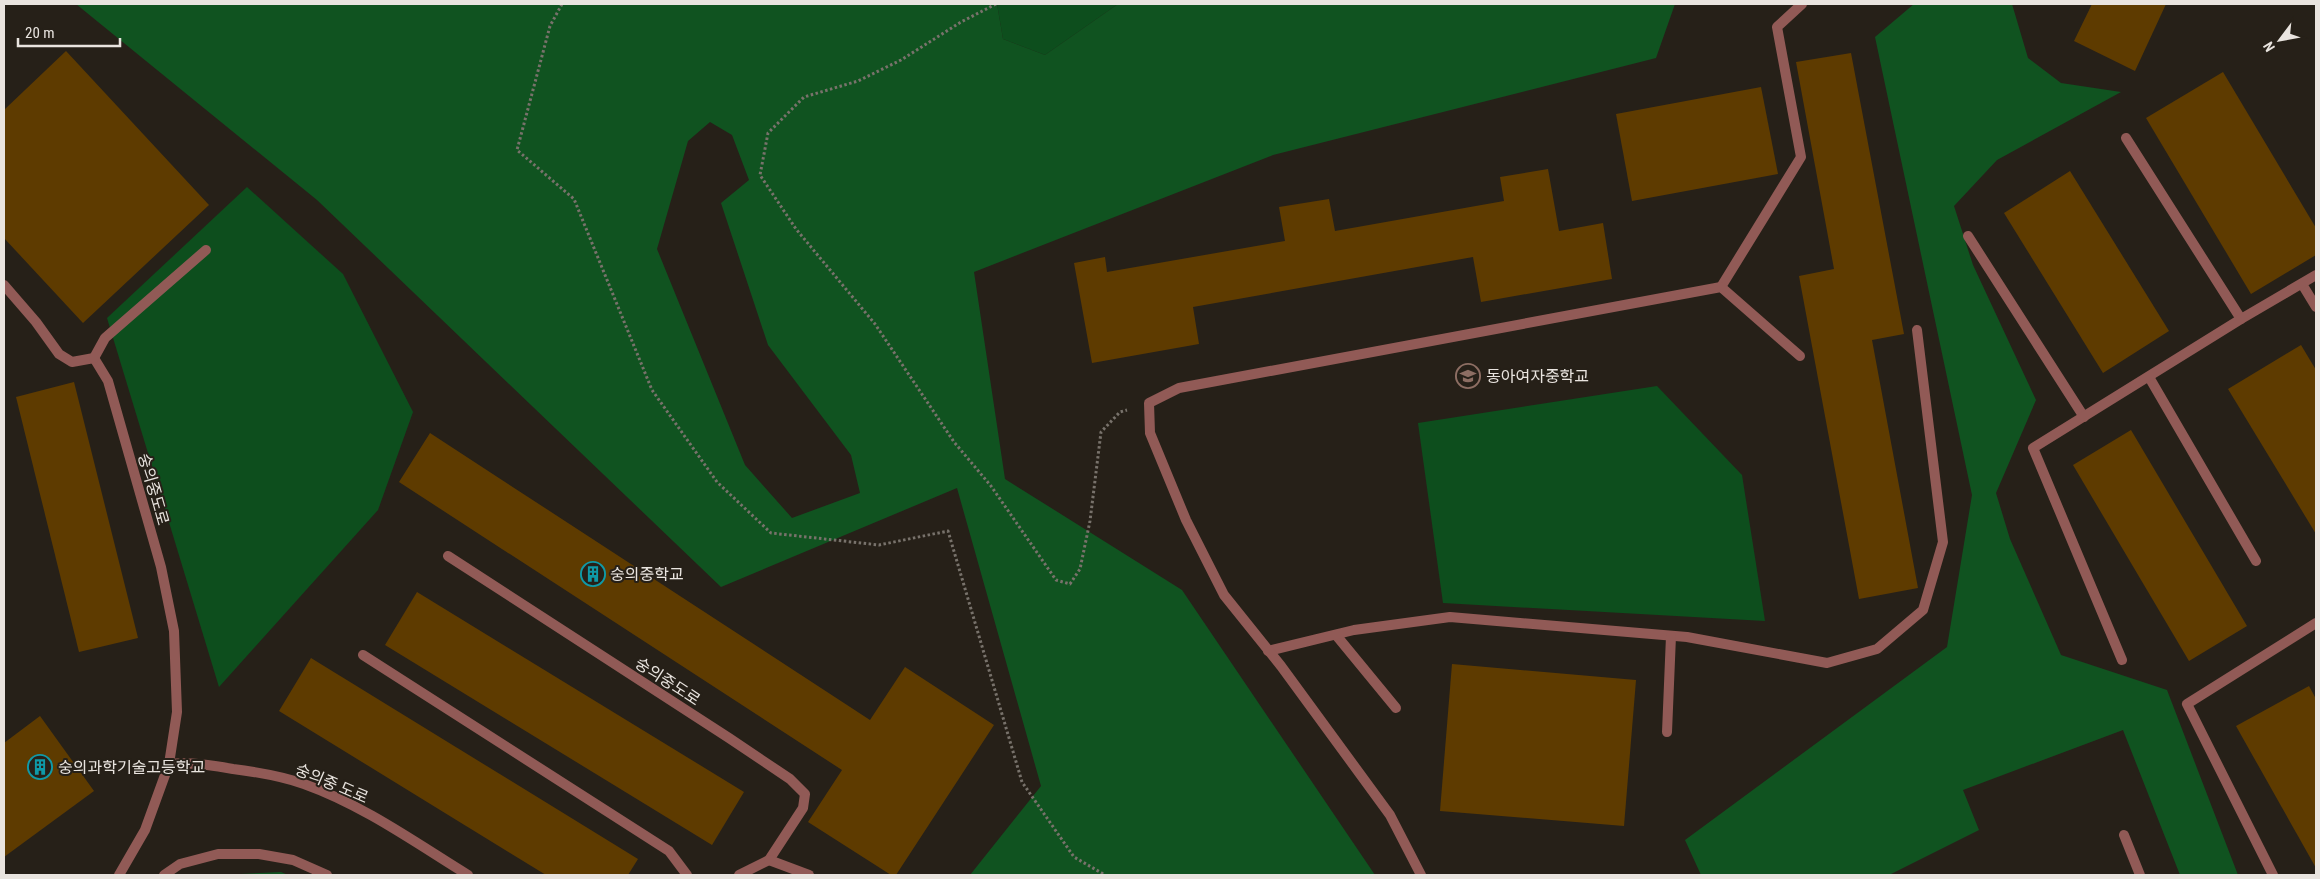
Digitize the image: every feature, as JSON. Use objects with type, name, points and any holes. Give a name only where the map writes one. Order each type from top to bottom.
[{"type":"lane","points":[[1421,875],[1390,815],[1224,595],[1186,520],[1150,433],[1149,403],[1179,388],[1721,287],[1801,157],[1777,27],[1802,4]]},
{"type":"lane","points":[[2126,138],[2241,319]]},
{"type":"lane","points":[[1968,236],[2084,417]]},
{"type":"lane","points":[[4,284],[59,354],[72,362],[94,358],[105,338],[206,250]]},
{"type":"lane","points":[[2122,660],[2033,448],[2241,319],[2316,275]]},
{"type":"lane","points":[[2302,284],[2316,307]]},
{"type":"lane","points":[[1721,287],[1800,356]]},
{"type":"lane","points":[[1268,651],[1354,630],[1450,617],[1671,636],[1827,663],[1877,649],[1923,610],[1943,542],[1918,330]]},
{"type":"lane","name":"숭의중도로","points":[[94,358],[108,381],[161,567],[174,632],[177,712],[169,764]]},
{"type":"lane","points":[[2150,377],[2256,561]]},
{"type":"lane","name":"숭의중도로","points":[[448,556],[790,779],[805,794],[803,808],[769,860]]},
{"type":"lane","points":[[2273,875],[2187,704],[2316,623]]},
{"type":"lane","points":[[1336,635],[1396,708]]},
{"type":"lane","points":[[1667,732],[1671,636]]},
{"type":"lane","points":[[363,655],[669,851],[687,875]]},
{"type":"lane","name":"숭의중 도로","points":[[169,764],[189,762],[211,765],[269,775],[304,784],[349,803],[468,875]]},
{"type":"lane","points":[[119,875],[144,830],[169,764]]},
{"type":"lane","points":[[2124,835],[2140,875]]},
{"type":"lane","points":[[164,875],[180,864],[218,854],[259,854],[294,860],[327,875]]},
{"type":"lane","points":[[739,875],[769,860],[809,875]]},
{"type":"path","points":[[562,4],[550,26],[517,150],[574,199],[652,390],[717,482],[771,533],[880,545],[948,531],[1022,782],[1074,857],[1105,875]]},
{"type":"path","points":[[996,4],[961,22],[901,60],[858,81],[804,97],[768,133],[760,175],[796,229],[875,324],[954,442],[991,486],[1056,580],[1070,584],[1080,569],[1090,521],[1101,432],[1120,412],[1149,403]]},
{"type":"green space","points":[[76,4],[997,4],[1003,39],[1045,55],[1118,4],[1675,4],[1656,58],[1273,155],[974,272],[1005,479],[1182,590],[1375,875],[970,875],[1041,786],[957,488],[721,587],[317,200]],"holes":[[[710,122],[732,135],[749,180],[721,203],[768,345],[851,455],[860,493],[792,518],[745,465],[657,249],[688,141]]]},
{"type":"green space","points":[[997,4],[1118,4],[1045,55],[1003,39]]},
{"type":"green space","points":[[1914,4],[2012,4],[2028,58],[2061,83],[2121,92],[1997,160],[1954,206],[1973,265],[2036,400],[1996,493],[2010,539],[2061,655],[2167,690],[2238,875],[2180,875],[2123,730],[1963,790],[1979,830],[1889,875],[1701,875],[1685,840],[1947,647],[1972,495],[1875,37]]},
{"type":"green space","points":[[247,187],[343,274],[413,412],[378,510],[219,687],[107,318]]},
{"type":"green space","points":[[1657,386],[1742,475],[1765,621],[1443,603],[1418,423]]},
{"type":"green space","points":[[281,872],[288,875],[220,875]]},
{"type":"building","points":[[2092,4],[2166,4],[2135,71],[2074,41]]},
{"type":"building","points":[[66,51],[209,205],[83,323],[4,238],[4,110]]},
{"type":"building","points":[[1851,53],[1904,334],[1872,340],[1918,588],[1859,599],[1799,276],[1834,269],[1796,62]]},
{"type":"building","points":[[2223,72],[2316,228],[2316,255],[2251,294],[2146,118]]},
{"type":"building","points":[[1761,87],[1778,174],[1632,201],[1616,114]]},
{"type":"building","points":[[1548,169],[1559,231],[1603,223],[1612,279],[1481,302],[1473,257],[1193,307],[1199,344],[1092,363],[1074,263],[1105,257],[1107,272],[1285,241],[1279,207],[1329,199],[1335,231],[1504,201],[1500,177]]},
{"type":"building","points":[[2070,171],[2169,331],[2103,373],[2004,213]]},
{"type":"building","points":[[2301,345],[2316,370],[2316,534],[2228,389]]},
{"type":"building","points":[[74,382],[138,638],[79,652],[16,397]]},
{"type":"building","points":[[2131,430],[2247,626],[2189,661],[2073,465]]},
{"type":"building","name":"숭의중학교","points":[[430,433],[870,720],[905,667],[994,725],[896,875],[891,875],[808,822],[842,770],[399,482]]},
{"type":"building","points":[[417,592],[744,792],[712,845],[385,645]]},
{"type":"building","points":[[311,658],[638,859],[628,875],[546,875],[279,711]]},
{"type":"building","points":[[1452,664],[1636,680],[1624,826],[1440,811]]},
{"type":"building","points":[[2309,686],[2316,699],[2316,868],[2236,726]]},
{"type":"building","name":"숭의과학기술고등학교","points":[[40,716],[94,791],[4,857],[4,743]]},
{"type":"place","name":"동아여자중학교","points":[[1468,376]]},
{"type":"place","name":"숭의중학교","points":[[593,574]]},
{"type":"place","name":"숭의과학기술고등학교","points":[[40,767]]}]
